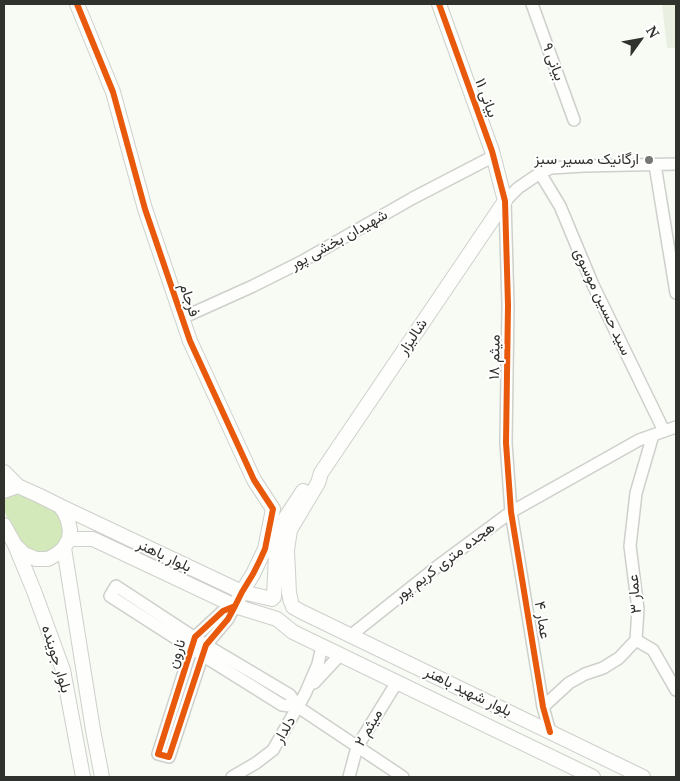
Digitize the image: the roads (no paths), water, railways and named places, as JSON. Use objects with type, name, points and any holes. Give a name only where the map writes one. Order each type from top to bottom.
[{"type":"street","name":"فرجام","points":[[77,4],[113,92],[146,209],[190,341],[254,480],[273,508]]},
{"type":"street","name":"بیانی ۱۱","points":[[439,4],[494,156],[505,201]]},
{"type":"street","name":"بیانی ۹","points":[[532,4],[574,120]]},
{"type":"street","name":"شهیدان بخشی پور","points":[[182,318],[301,262],[413,198],[494,156]]},
{"type":"street","points":[[655,164],[676,292]]},
{"type":"street","points":[[505,201],[518,188],[551,168],[676,164]]},
{"type":"street","name":"سید حسین موسوی","points":[[540,173],[560,206],[593,285],[664,431]]},
{"type":"street","name":"شالیزار","points":[[273,598],[279,533],[318,483],[321,473],[505,201]]},
{"type":"street","name":"میثم ۱۸","points":[[505,201],[508,305],[506,443],[511,512]]},
{"type":"street","name":"هجده متری کریم پور","points":[[350,636],[438,566],[511,512],[640,440],[676,427]]},
{"type":"street","name":"عمار ۳","points":[[636,640],[638,608],[630,546],[636,492],[653,435]]},
{"type":"street","points":[[4,472],[18,486],[4,491]]},
{"type":"street","name":"بلوار باهنر","points":[[18,486],[242,592],[273,598]]},
{"type":"street","name":"بلوار جوینده","points":[[60,506],[65,513],[70,530],[66,544],[92,730],[102,777]]},
{"type":"street","points":[[235,606],[265,549],[273,508],[290,519]]},
{"type":"street","name":"عمار ۴","points":[[511,512],[543,707],[550,732]]},
{"type":"street","name":"شالیزار","points":[[290,519],[286,550],[289,593],[292,604]]},
{"type":"street","points":[[7,534],[24,554],[36,559],[48,559],[58,554],[66,544]]},
{"type":"street","name":"بلوار جوینده","points":[[7,534],[34,591],[63,670],[83,777]]},
{"type":"street","name":"بلوار باهنر","points":[[66,544],[93,539],[235,606],[277,619]]},
{"type":"street","points":[[193,643],[116,586],[110,596],[204,650],[290,695],[298,707],[404,777]]},
{"type":"street","points":[[280,595],[287,597],[292,604],[292,612],[283,619],[277,619],[272,616],[269,610],[269,604],[273,598],[280,595]]},
{"type":"street","name":"بلوار شهید باهنر","points":[[292,604],[302,612],[350,636],[643,777]]},
{"type":"street","name":"نارون","points":[[235,606],[228,619],[204,650],[169,757],[158,754],[193,643],[223,610],[235,606]]},
{"type":"street","name":"بلوار شهید باهنر","points":[[277,619],[293,632],[397,682],[571,772],[593,777]]},
{"type":"street","points":[[543,707],[569,683],[585,674],[603,668],[619,658],[636,640],[653,650],[676,689]]},
{"type":"street","points":[[306,694],[318,664],[322,646]]},
{"type":"street","points":[[306,694],[340,655]]},
{"type":"street","name":"میثم ۲","points":[[349,777],[357,747],[397,682]]},
{"type":"street","name":"دلدار","points":[[232,777],[256,763],[273,750],[306,694]]},
{"type":"place","name":"ارگانیک مسیر سبز","points":[[649,160]]}]
